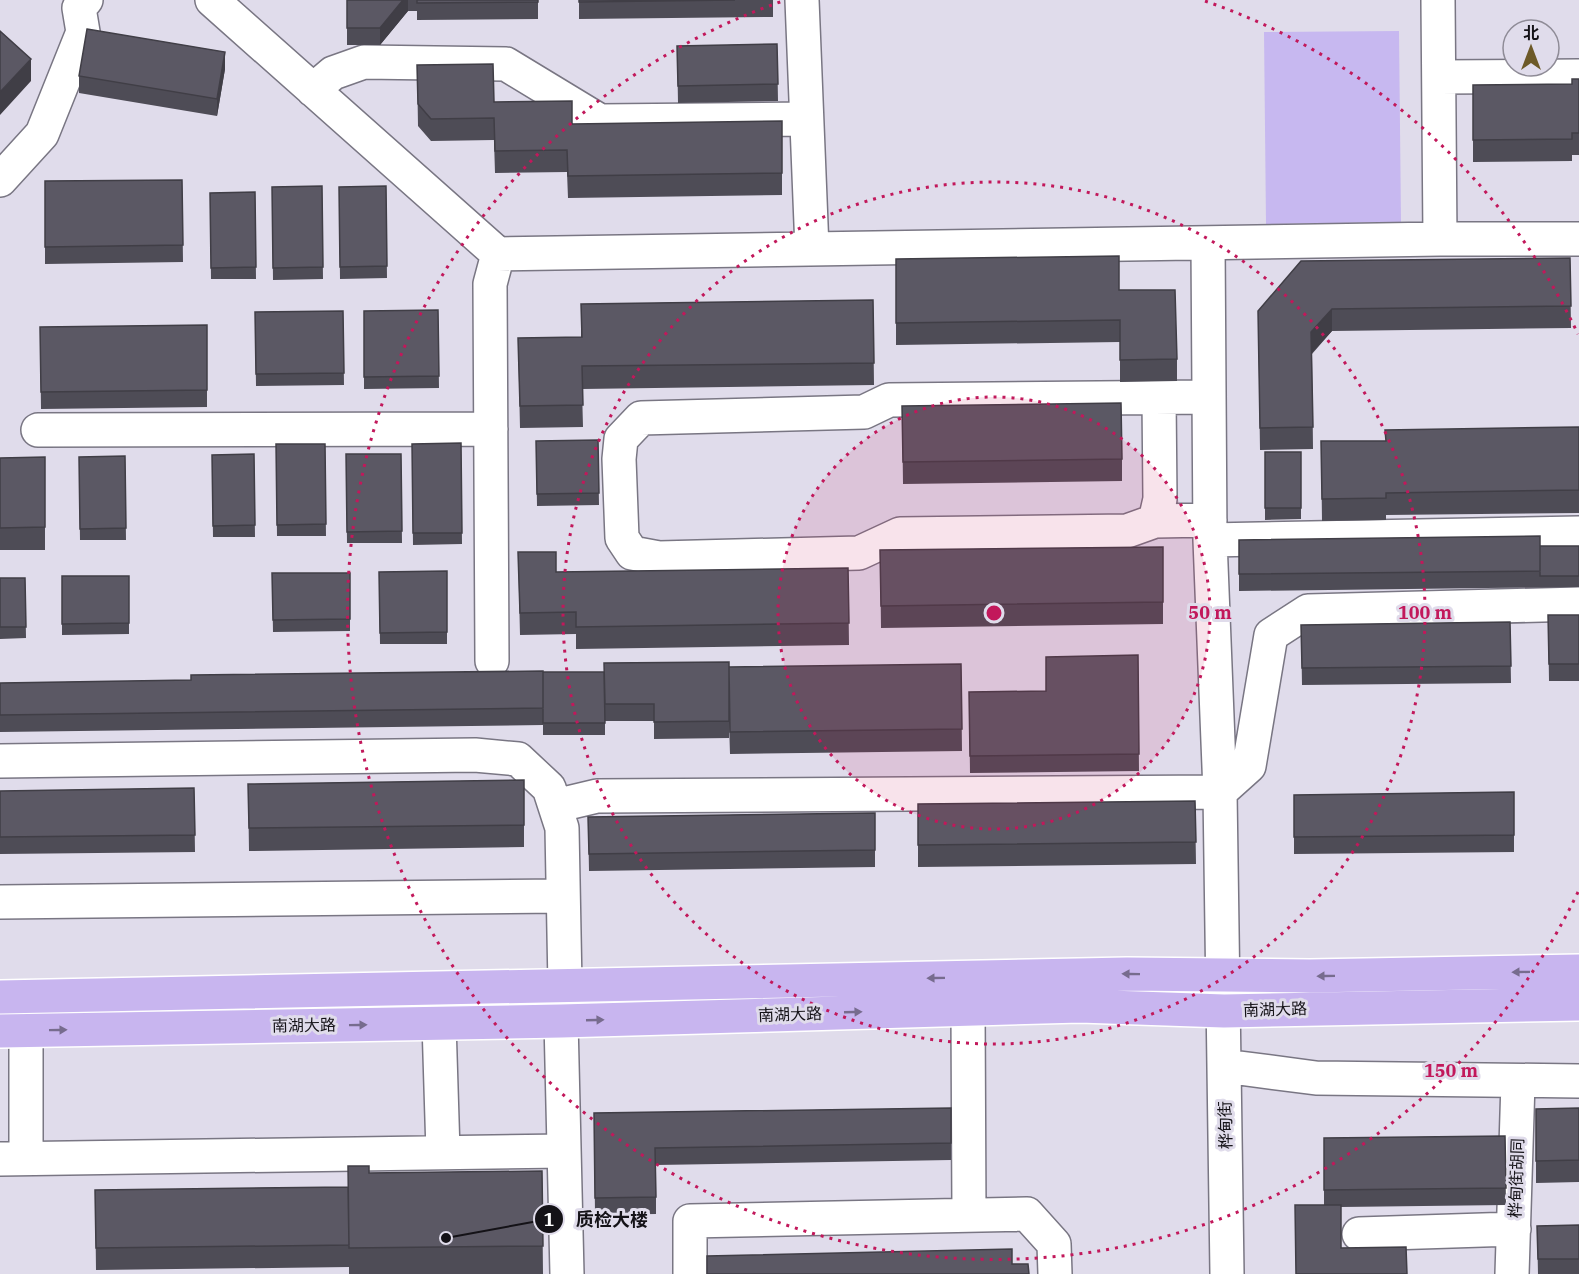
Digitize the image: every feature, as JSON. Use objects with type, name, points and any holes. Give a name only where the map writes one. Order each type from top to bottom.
[{"type":"main road","name":"南湖大路","points":[[0,997],[1126,974],[1223,977],[1579,971]]},
{"type":"main road","name":"南湖大路","points":[[13,1031],[561,1021],[1080,1006],[1224,1011],[1579,1004]]},
{"type":"street","points":[[0,180],[42,134],[83,32],[79,8],[86,0]]},
{"type":"street","points":[[802,0],[812,249]]},
{"type":"street","points":[[1438,0],[1440,239]]},
{"type":"street","points":[[224,4],[314,90],[498,254],[1440,239],[1579,239]]},
{"type":"street","points":[[314,90],[333,73],[364,62],[506,64],[600,121],[805,119]]},
{"type":"street","points":[[1439,76],[1579,76]]},
{"type":"street","name":"桦甸街","points":[[1208,243],[1210,530],[1220,792],[1227,1274]]},
{"type":"street","points":[[492,661],[490,284],[498,254]]},
{"type":"street","points":[[1209,397],[889,400],[864,412],[641,418],[621,439],[619,459],[622,538],[632,553],[659,558],[860,553],[900,534],[1126,531],[1155,521],[1210,530],[1579,533]]},
{"type":"street","points":[[1155,521],[1160,499],[1160,398]]},
{"type":"street","points":[[38,430],[491,429]]},
{"type":"street","points":[[555,807],[597,796],[1220,792],[1249,766],[1271,635],[1308,611],[1579,604]]},
{"type":"street","points":[[0,761],[476,755],[518,759],[549,788],[562,828],[565,986]]},
{"type":"street","points":[[0,902],[563,896]]},
{"type":"street","points":[[968,1009],[969,1215]]},
{"type":"street","points":[[561,1021],[567,1274]]},
{"type":"street","points":[[439,1023],[443,1152]]},
{"type":"street","points":[[13,1031],[13,1159],[564,1151]]},
{"type":"street","points":[[1224,1066],[1316,1078],[1579,1081]]},
{"type":"street","name":"桦甸街胡同","points":[[1512,1274],[1518,1082]]},
{"type":"street","points":[[690,1274],[690,1221],[1027,1214],[1054,1244],[1055,1274]]},
{"type":"street","points":[[1359,1234],[1514,1229]]},
{"type":"shaded area","points":[[1399,31],[1401,222],[1266,224],[1264,32]]},
{"type":"building","points":[[347,0],[403,0],[380,28],[347,28]]},
{"type":"building","points":[[417,0],[538,0],[538,2],[417,3]]},
{"type":"building","points":[[579,0],[735,0],[579,2]]},
{"type":"building","points":[[87,29],[225,52],[217,99],[79,76]]},
{"type":"building","points":[[0,31],[31,59],[0,92]]},
{"type":"building","points":[[777,44],[778,84],[678,86],[677,46]]},
{"type":"building","points":[[493,64],[494,102],[572,101],[572,124],[782,121],[782,173],[568,176],[567,150],[495,151],[494,118],[431,119],[418,104],[417,65]]},
{"type":"building","points":[[1572,79],[1579,79],[1579,133],[1572,133],[1572,139],[1473,140],[1473,85],[1572,84]]},
{"type":"building","points":[[182,180],[183,245],[45,247],[45,181]]},
{"type":"building","points":[[322,186],[323,267],[273,268],[272,187]]},
{"type":"building","points":[[386,186],[387,266],[340,267],[339,187]]},
{"type":"building","points":[[255,192],[256,267],[211,268],[210,193]]},
{"type":"building","points":[[1119,256],[1119,290],[1175,290],[1177,359],[1120,360],[1120,320],[896,323],[896,259]]},
{"type":"building","points":[[1570,258],[1571,306],[1332,309],[1311,332],[1313,427],[1260,428],[1258,311],[1301,261]]},
{"type":"building","points":[[873,300],[874,363],[582,366],[583,405],[520,406],[518,338],[582,337],[581,304]]},
{"type":"building","points":[[438,310],[439,376],[364,377],[364,311]]},
{"type":"building","points":[[343,311],[344,373],[256,374],[255,312]]},
{"type":"building","points":[[207,325],[207,390],[41,392],[40,327]]},
{"type":"building","points":[[1121,403],[1122,459],[903,462],[902,406]]},
{"type":"building","points":[[1579,427],[1579,490],[1386,493],[1386,498],[1322,499],[1321,441],[1386,441],[1385,430]]},
{"type":"building","points":[[598,440],[599,493],[537,494],[536,441]]},
{"type":"building","points":[[461,443],[462,533],[413,533],[412,444]]},
{"type":"building","points":[[276,444],[325,444],[326,524],[277,525]]},
{"type":"building","points":[[1265,452],[1301,452],[1301,508],[1265,508]]},
{"type":"building","points":[[254,454],[255,525],[213,526],[212,455]]},
{"type":"building","points":[[346,454],[401,454],[402,531],[347,532]]},
{"type":"building","points":[[125,456],[126,528],[80,529],[79,457]]},
{"type":"building","points":[[45,457],[45,527],[0,528],[0,458]]},
{"type":"building","points":[[1540,536],[1540,571],[1239,574],[1239,540]]},
{"type":"building","points":[[1540,546],[1579,546],[1579,576],[1540,576]]},
{"type":"building","points":[[1163,547],[1163,602],[881,606],[880,550]]},
{"type":"building","points":[[518,552],[556,552],[556,572],[848,568],[849,623],[576,627],[576,612],[520,613]]},
{"type":"building","points":[[447,571],[447,632],[380,633],[379,572]]},
{"type":"building","points":[[272,573],[350,573],[350,619],[273,620]]},
{"type":"building","points":[[62,576],[129,576],[129,623],[62,624]]},
{"type":"building","points":[[0,578],[25,578],[26,627],[0,627]]},
{"type":"building","points":[[1548,615],[1579,615],[1579,664],[1549,664]]},
{"type":"building","points":[[1510,622],[1511,666],[1302,668],[1301,625]]},
{"type":"building","points":[[1138,655],[1139,754],[970,756],[969,692],[1046,691],[1046,657]]},
{"type":"building","points":[[729,662],[729,721],[654,722],[654,704],[605,704],[604,663]]},
{"type":"building","points":[[961,664],[962,729],[730,732],[729,667]]},
{"type":"building","points":[[543,671],[543,708],[0,715],[0,683],[191,680],[191,675]]},
{"type":"building","points":[[543,672],[604,672],[605,723],[543,723]]},
{"type":"building","points":[[524,780],[524,825],[249,828],[248,784]]},
{"type":"building","points":[[194,788],[195,835],[0,837],[0,791]]},
{"type":"building","points":[[1514,792],[1514,835],[1294,837],[1294,795]]},
{"type":"building","points":[[1195,801],[1196,842],[918,845],[918,804]]},
{"type":"building","points":[[875,813],[875,850],[589,854],[588,817]]},
{"type":"building","points":[[951,1108],[951,1143],[655,1148],[656,1197],[595,1198],[594,1113]]},
{"type":"building","points":[[1579,1108],[1579,1160],[1536,1161],[1536,1109]]},
{"type":"building","points":[[1505,1136],[1506,1188],[1324,1190],[1324,1138]]},
{"type":"building","points":[[348,1166],[369,1166],[369,1173],[542,1171],[543,1246],[349,1248]]},
{"type":"building","points":[[348,1187],[349,1245],[96,1248],[95,1190]]},
{"type":"building","points":[[1295,1205],[1341,1205],[1341,1248],[1406,1247],[1407,1274],[1296,1274]]},
{"type":"building","points":[[1579,1225],[1579,1259],[1538,1259],[1537,1226]]},
{"type":"building","points":[[1012,1249],[1012,1264],[1028,1264],[1029,1274],[707,1274],[707,1256]]},
{"type":"place","name":"质检大楼","points":[[446,1238]]}]
